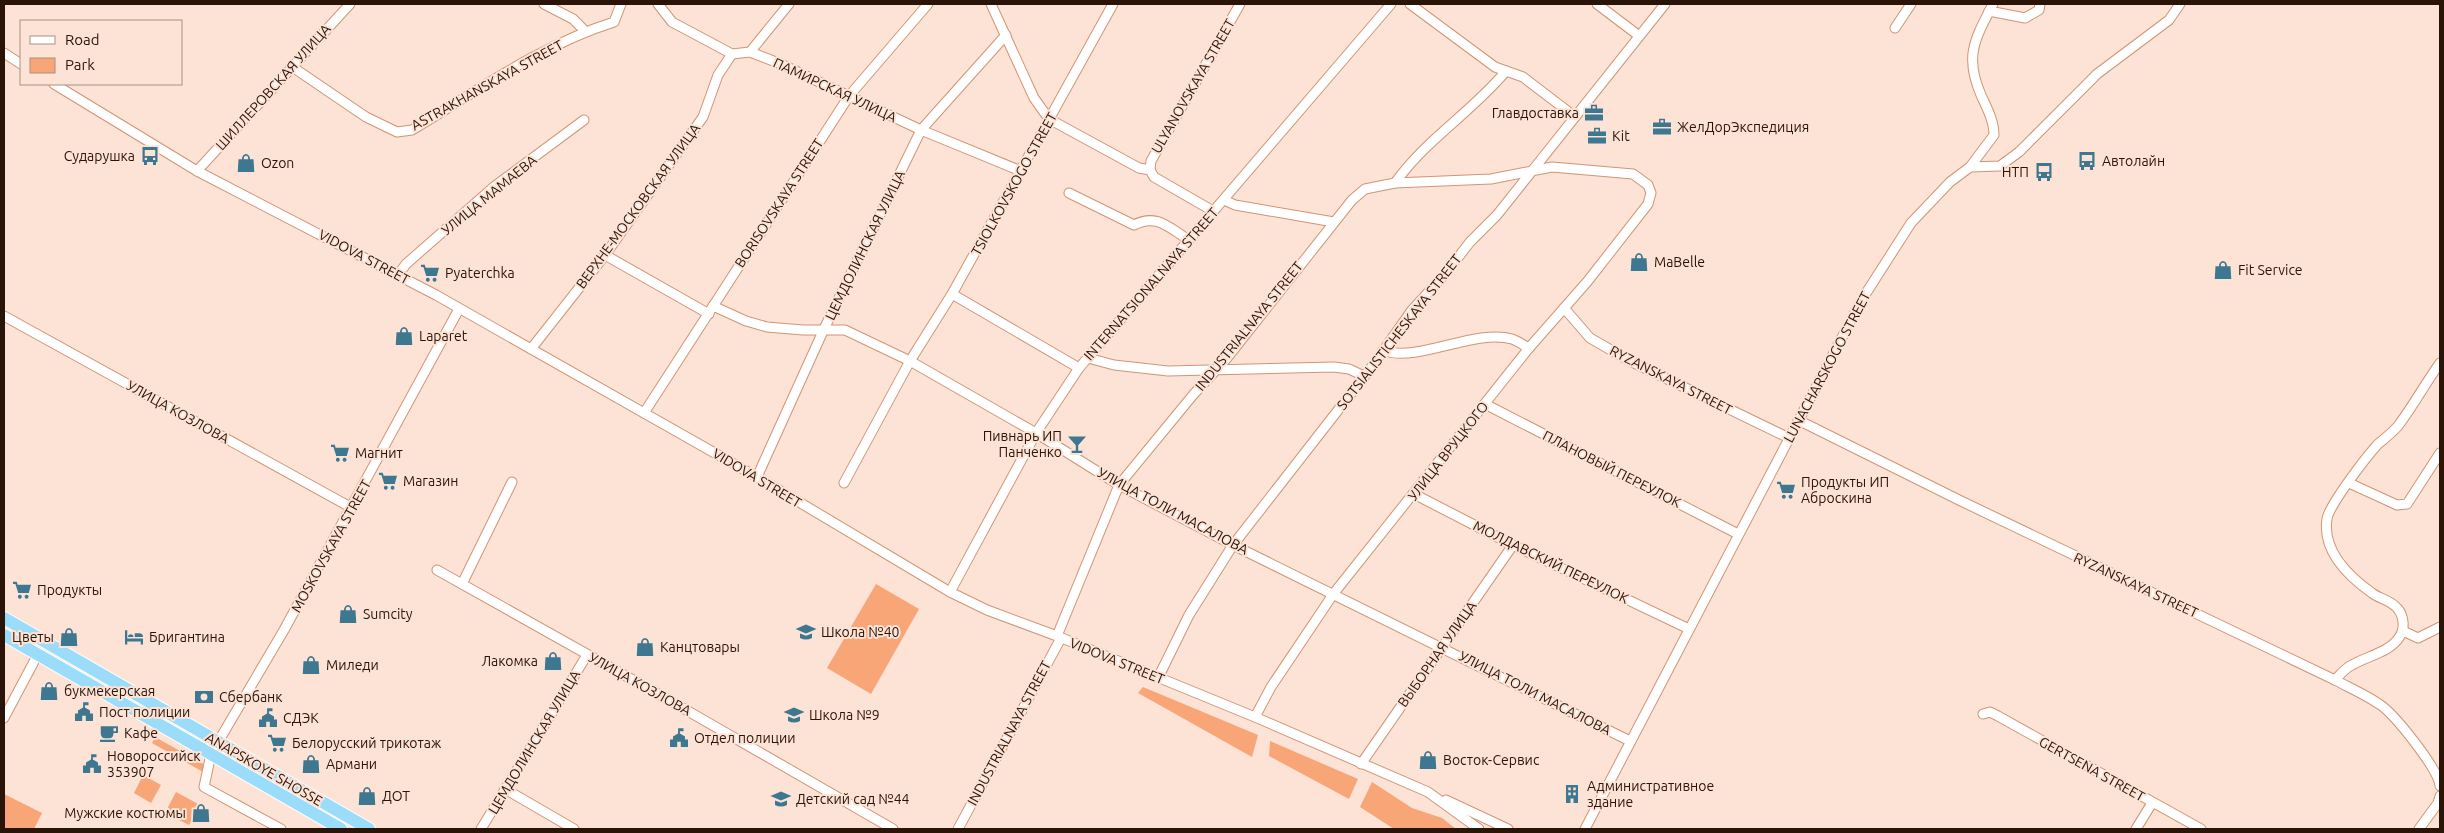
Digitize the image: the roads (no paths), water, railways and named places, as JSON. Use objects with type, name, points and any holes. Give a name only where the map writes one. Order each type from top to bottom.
[{"type":"highway","name":"ANAPSKOYE SHOSSE","points":[[4,618],[215,748],[341,829]]},
{"type":"highway","name":"ANAPSKOYE SHOSSE","points":[[4,635],[369,829]]},
{"type":"street","name":"ШИЛЛЕРОВСКАЯ УЛИЦА","points":[[197,171],[291,66],[350,4]]},
{"type":"street","points":[[544,4],[573,19],[585,31]]},
{"type":"street","name":"ASTRAKHANSKAYA STREET","points":[[291,66],[366,118],[397,132],[412,130],[536,55],[585,31],[614,22],[621,4]]},
{"type":"street","points":[[658,4],[672,22],[732,54],[750,52],[789,4]]},
{"type":"street","name":"BORISOVSKAYA STREET","points":[[644,413],[849,96],[928,4]]},
{"type":"street","points":[[991,4],[1034,98],[1049,119],[1139,168],[1150,170],[1154,177],[1213,211]]},
{"type":"street","name":"TSIOLKOVSKOGO STREET","points":[[844,483],[910,361],[952,294],[1113,4]]},
{"type":"street","name":"ULYANOVSKAYA STREET","points":[[1150,170],[1150,161],[1240,4]]},
{"type":"street","name":"INTERNATSIONALNAYA STREET","points":[[950,592],[1036,433],[1079,368],[1391,4]]},
{"type":"street","points":[[1410,4],[1495,66],[1523,77],[1574,116]]},
{"type":"street","points":[[1596,4],[1638,36]]},
{"type":"street","name":"SOTSIALISTICHESKAYA STREET","points":[[1158,678],[1189,615],[1234,545],[1364,376],[1412,310],[1446,273],[1470,242],[1497,215],[1530,170],[1665,4]]},
{"type":"street","points":[[1895,28],[1911,4]]},
{"type":"street","points":[[1991,7],[2025,18],[2039,10],[2040,4]]},
{"type":"street","points":[[1970,167],[2000,166],[2019,152],[2097,74],[2169,20],[2180,4]]},
{"type":"street","name":"LUNACHARSKOGO STREET","points":[[1585,829],[1738,534],[1862,301],[1911,223],[1950,182],[1970,167],[1994,135],[1994,125],[1977,85],[1972,53],[1991,7]]},
{"type":"street","name":"ЦЕМДОЛИНСКАЯ УЛИЦА","points":[[757,477],[824,329],[921,130],[1006,35]]},
{"type":"street","name":"ПАМИРСКАЯ УЛИЦА","points":[[750,52],[921,130],[1021,171]]},
{"type":"street","points":[[4,53],[20,63]]},
{"type":"street","name":"ВЕРХНЕ-МОСКОВСКАЯ УЛИЦА","points":[[531,349],[605,255],[703,117],[718,75],[732,54]]},
{"type":"street","points":[[1395,183],[1407,165],[1437,134],[1493,86],[1506,70]]},
{"type":"street","name":"VIDOVA STREET","points":[[56,85],[197,171],[398,275],[531,349],[757,477],[950,592],[987,610],[1059,637],[1255,717],[1428,792],[1479,829]]},
{"type":"street","name":"УЛИЦА МАМАЕВА","points":[[398,275],[406,264],[495,186],[584,120]]},
{"type":"street","name":"INDUSTRIALNAYA STREET","points":[[958,829],[1059,637],[1119,485],[1216,369],[1352,200],[1365,189],[1395,183],[1491,179],[1552,167],[1633,174],[1648,185],[1651,193]]},
{"type":"street","points":[[1069,193],[1134,225],[1146,219],[1157,221],[1189,240]]},
{"type":"street","name":"УЛИЦА ВРУЦКОГО","points":[[1255,717],[1271,687],[1334,593],[1529,348],[1648,204],[1651,193]]},
{"type":"street","points":[[1224,200],[1235,205],[1334,222]]},
{"type":"street","name":"УЛИЦА ТОЛИ МАСАЛОВА","points":[[605,255],[711,310],[746,321],[767,327],[803,330],[845,330],[910,361],[1036,433],[1119,485],[1234,545],[1630,741]]},
{"type":"street","points":[[952,294],[1079,368]]},
{"type":"street","name":"RYZANSKAYA STREET","points":[[1564,308],[1590,338],[1630,362],[1789,438]]},
{"type":"street","name":"MOSKOVSKAYA STREET","points":[[282,829],[204,787],[215,748],[352,508],[459,309]]},
{"type":"street","name":"УЛИЦА КОЗЛОВА","points":[[4,316],[352,508]]},
{"type":"street","points":[[1383,350],[1401,354],[1446,344],[1498,338],[1511,339],[1529,348]]},
{"type":"street","points":[[1088,358],[1114,365],[1168,371],[1334,367],[1349,369],[1364,376]]},
{"type":"street","points":[[2335,680],[2349,666],[2389,647],[2398,640],[2403,631],[2400,610],[2391,602],[2373,594],[2343,570],[2328,538],[2327,519],[2334,499],[2349,484],[2377,446],[2396,428],[2440,363]]},
{"type":"street","name":"ПЛАНОВЫЙ ПЕРЕУЛОК","points":[[1485,404],[1738,534]]},
{"type":"street","name":"RYZANSKAYA STREET","points":[[1798,420],[2381,704],[2417,745],[2440,778],[2440,786]]},
{"type":"street","points":[[2349,484],[2397,504],[2408,504],[2440,453]]},
{"type":"street","points":[[462,584],[512,482]]},
{"type":"street","name":"МОЛДАВСКИЙ ПЕРЕУЛОК","points":[[1414,494],[1513,545],[1689,629]]},
{"type":"street","name":"ВЫБОРНАЯ УЛИЦА","points":[[1361,764],[1513,545]]},
{"type":"street","name":"УЛИЦА КОЗЛОВА","points":[[438,570],[674,702],[893,829]]},
{"type":"street","points":[[2403,631],[2418,638],[2440,627]]},
{"type":"street","points":[[4,718],[38,654]]},
{"type":"street","name":"ЦЕМДОЛИНСКАЯ УЛИЦА","points":[[481,829],[587,655]]},
{"type":"street","name":"GERTSENA STREET","points":[[1983,714],[1990,712],[1998,716],[2201,829]]},
{"type":"street","points":[[506,789],[574,829]]},
{"type":"street","points":[[1428,792],[1508,829]]},
{"type":"street","points":[[2419,829],[2438,803],[2440,796]]},
{"type":"street","points":[[2136,829],[2152,802]]},
{"type":"place","name":"Главдоставка","points":[[1594,113]]},
{"type":"place","name":"ЖелДорЭкспедиция","points":[[1662,127]]},
{"type":"place","name":"Kit","points":[[1597,136]]},
{"type":"place","name":"Сударушка","points":[[150,156]]},
{"type":"place","name":"Автолайн","points":[[2087,161]]},
{"type":"place","name":"Ozon","points":[[246,163]]},
{"type":"place","name":"НТП","points":[[2044,172]]},
{"type":"place","name":"MaBelle","points":[[1639,262]]},
{"type":"place","name":"Fit Service","points":[[2223,270]]},
{"type":"place","name":"Pyaterchka","points":[[430,273]]},
{"type":"place","name":"Laparet","points":[[404,336]]},
{"type":"place","name":"Пивнарь ИП Панченко","points":[[1077,444]]},
{"type":"place","name":"Магнит","points":[[340,453]]},
{"type":"place","name":"Магазин","points":[[388,481]]},
{"type":"place","name":"Продукты ИП Аброскина","points":[[1786,490]]},
{"type":"place","name":"Продукты","points":[[22,590]]},
{"type":"place","name":"Sumcity","points":[[348,614]]},
{"type":"place","name":"Школа №40","points":[[806,632]]},
{"type":"place","name":"Цветы","points":[[69,637]]},
{"type":"place","name":"Бригантина","points":[[134,637]]},
{"type":"place","name":"Канцтовары","points":[[645,647]]},
{"type":"place","name":"Лакомка","points":[[553,661]]},
{"type":"place","name":"Миледи","points":[[311,665]]},
{"type":"place","name":"букмекерская","points":[[49,691]]},
{"type":"place","name":"Сбербанк","points":[[204,697]]},
{"type":"place","name":"Пост полиции","points":[[84,712]]},
{"type":"place","name":"Школа №9","points":[[794,715]]},
{"type":"place","name":"СДЭК","points":[[268,718]]},
{"type":"place","name":"Кафе","points":[[109,733]]},
{"type":"place","name":"Отдел полиции","points":[[679,738]]},
{"type":"place","name":"Белорусский трикотаж","points":[[277,743]]},
{"type":"place","name":"Восток-Сервис","points":[[1428,760]]},
{"type":"place","name":"Новороссийск 353907","points":[[92,764]]},
{"type":"place","name":"Армани","points":[[311,764]]},
{"type":"place","name":"Административное здание","points":[[1572,794]]},
{"type":"place","name":"ДОТ","points":[[367,796]]},
{"type":"place","name":"Детский сад №44","points":[[781,799]]},
{"type":"place","name":"Мужские костюмы","points":[[201,813]]}]
